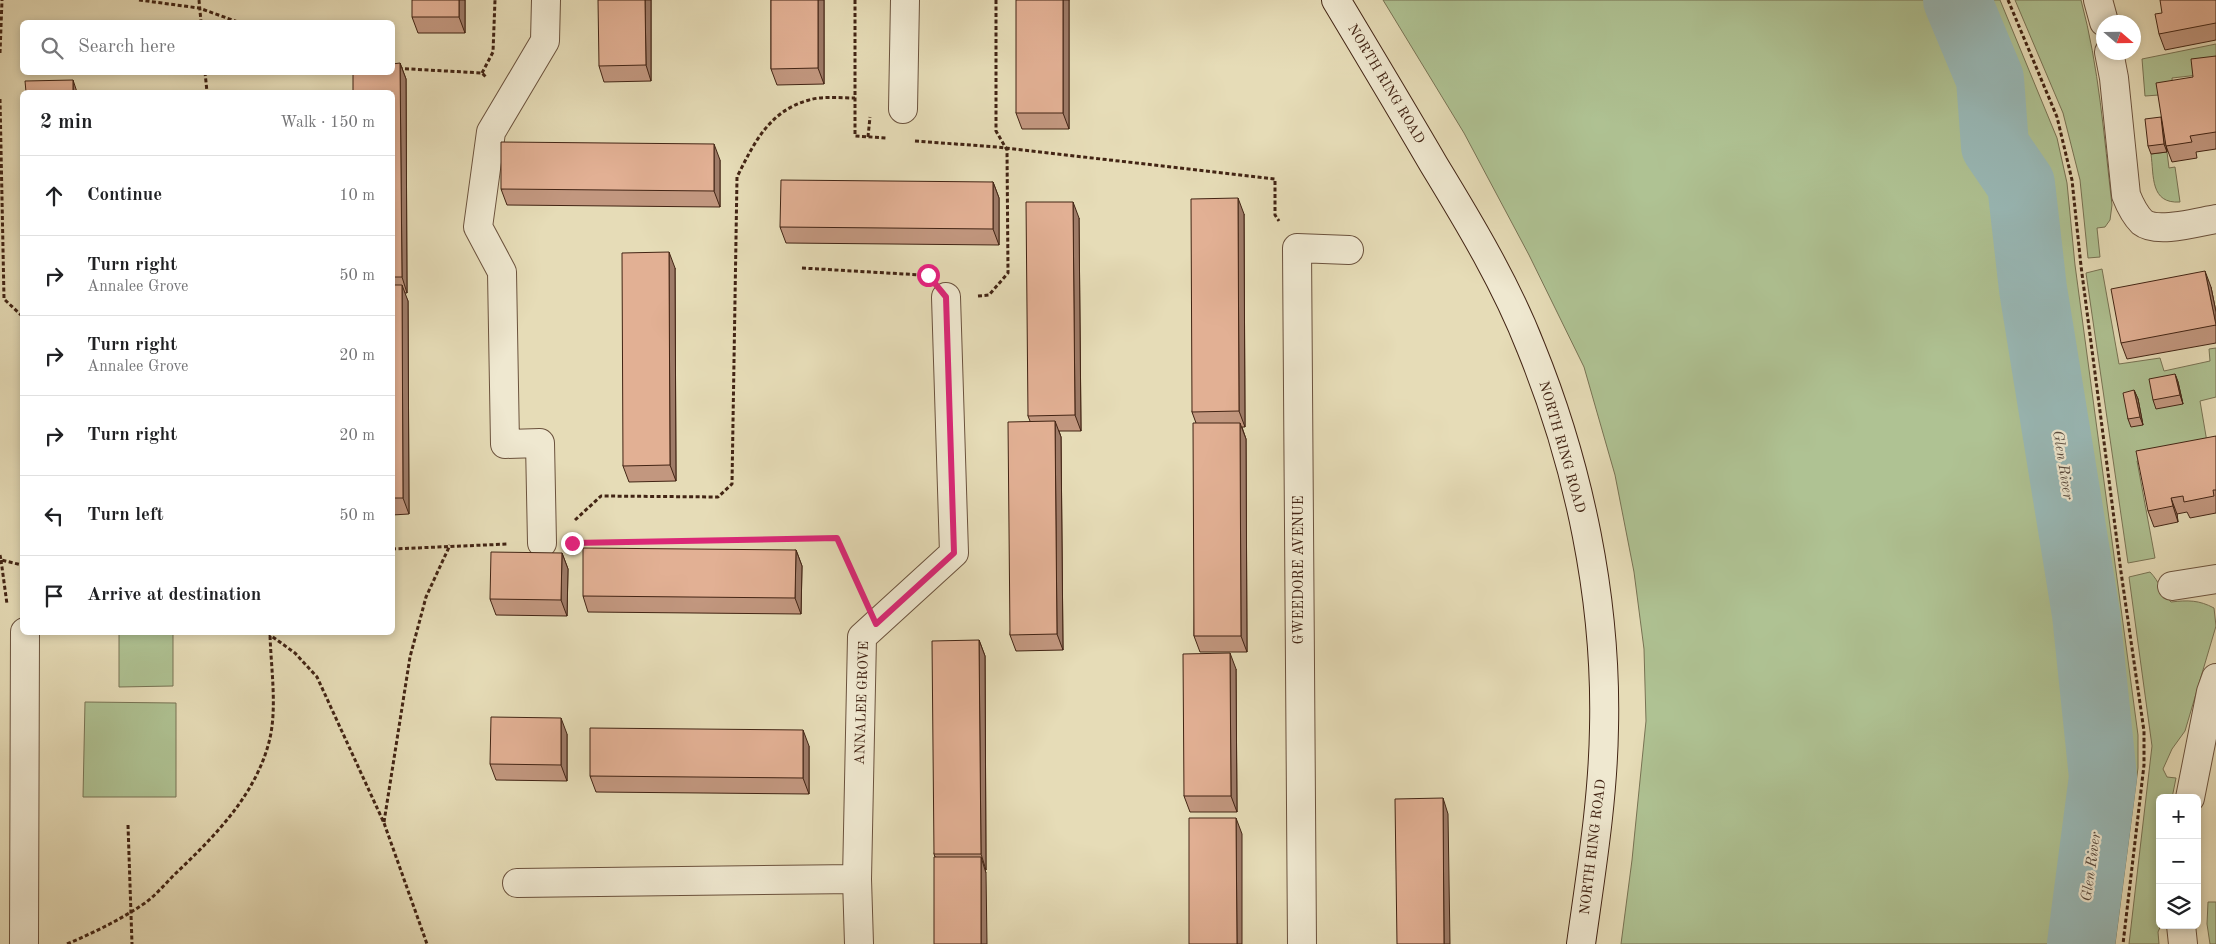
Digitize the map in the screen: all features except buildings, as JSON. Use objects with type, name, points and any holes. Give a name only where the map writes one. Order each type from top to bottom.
[{"type":"street","points":[[542,543],[540,444],[505,444],[502,272],[478,227],[491,132],[545,41],[546,0]]},
{"type":"street","points":[[903,109],[905,0]]},
{"type":"street","name":"NORTH RING ROAD","points":[[1336,0],[1468,220],[1502,285],[1531,347],[1554,409],[1572,472],[1588,545],[1597,604],[1604,689],[1604,728],[1599,808],[1581,944]]},
{"type":"street","points":[[2098,0],[2102,15]]},
{"type":"street","points":[[2111,60],[2126,195],[2133,211],[2143,223],[2158,227],[2216,218]]},
{"type":"street","points":[[1297,248],[1349,250]]},
{"type":"street","name":"GWEEDORE AVENUE","points":[[1297,248],[1302,944]]},
{"type":"street","name":"ANNALEE GROVE","points":[[859,944],[857,879],[862,638],[954,553],[946,297]]},
{"type":"street","points":[[2172,586],[2216,579]]},
{"type":"street","points":[[24,944],[25,635]]},
{"type":"street","points":[[2191,794],[2209,701],[2216,678]]},
{"type":"street","points":[[517,883],[857,879]]},
{"type":"street","points":[[2181,929],[2183,944]]},
{"type":"path","points":[[0,53],[2,0]]},
{"type":"path","points":[[139,0],[199,8],[232,20]]},
{"type":"path","points":[[199,0],[201,20]]},
{"type":"path","points":[[482,73],[493,52],[495,0]]},
{"type":"path","points":[[855,0],[855,136],[888,139]]},
{"type":"path","points":[[802,268],[928,275],[946,297],[989,296],[1008,272],[1007,150],[996,131],[996,0]]},
{"type":"path","points":[[2008,0],[2056,117],[2072,180],[2081,266],[2119,562],[2144,731],[2144,765],[2123,944]]},
{"type":"path","points":[[395,68],[482,73],[510,100]]},
{"type":"path","points":[[205,75],[207,90]]},
{"type":"path","points":[[572,524],[601,496],[718,497],[732,484],[737,177],[756,139],[778,115],[809,100],[855,98]]},
{"type":"path","points":[[0,100],[2,299],[20,314]]},
{"type":"path","points":[[908,140],[996,147],[1007,150],[1190,168],[1276,179],[1275,215],[1297,248]]},
{"type":"path","points":[[572,533],[572,543],[837,538],[876,624]]},
{"type":"path","points":[[395,549],[450,545],[542,543]]},
{"type":"path","points":[[384,822],[410,657],[426,598],[450,545]]},
{"type":"path","points":[[0,556],[6,602],[10,608]]},
{"type":"path","points":[[1,560],[20,565]]},
{"type":"path","points":[[67,944],[107,927],[146,902],[212,838],[250,788],[263,760],[270,737],[273,709],[269,635]]},
{"type":"path","points":[[270,635],[295,653],[317,677],[384,822],[427,944]]},
{"type":"path","points":[[128,825],[132,944]]},
{"type":"green space","points":[[1383,0],[2000,0],[2057,138],[2067,183],[2075,265],[2138,735],[2138,768],[2115,944],[1621,944],[1632,860],[1646,721],[1644,649],[1634,572],[1615,475],[1584,367],[1529,255],[1464,133]]},
{"type":"green space","points":[[2015,0],[2081,0],[2097,76],[2112,205],[2110,220],[2105,227],[2097,228],[2100,257],[2088,258],[2080,180],[2063,113]]},
{"type":"green space","points":[[2216,44],[2216,73],[2172,78],[2173,94],[2145,96],[2142,59]]},
{"type":"green space","points":[[2167,152],[2169,168],[2175,167],[2180,202],[2163,198],[2155,187],[2151,154]]},
{"type":"green space","points":[[2102,269],[2119,364],[2160,358],[2164,371],[2210,361],[2209,349],[2216,348],[2216,397],[2200,401],[2207,442],[2178,454],[2137,461],[2155,558],[2128,563],[2086,273]]},
{"type":"green space","points":[[2150,572],[2171,602],[2193,601],[2214,608],[2216,626],[2185,731],[2172,749],[2163,769],[2167,777],[2176,778],[2173,794],[2156,794],[2156,929],[2159,929],[2159,944],[2129,944],[2152,746],[2129,577]]},
{"type":"green space","points":[[119,635],[173,635],[173,686],[119,687]]},
{"type":"green space","points":[[85,702],[176,703],[176,797],[83,797]]},
{"type":"green space","points":[[2208,902],[2216,902],[2216,944],[2210,944],[2207,924]]},
{"type":"waterway","name":"Glen River","points":[[1957,0],[1990,79],[1995,146],[2021,184],[2033,289],[2086,614],[2103,777],[2081,944]]},
{"type":"route","points":[[572,543],[837,538],[876,624],[954,553],[946,297],[928,275]]}]
